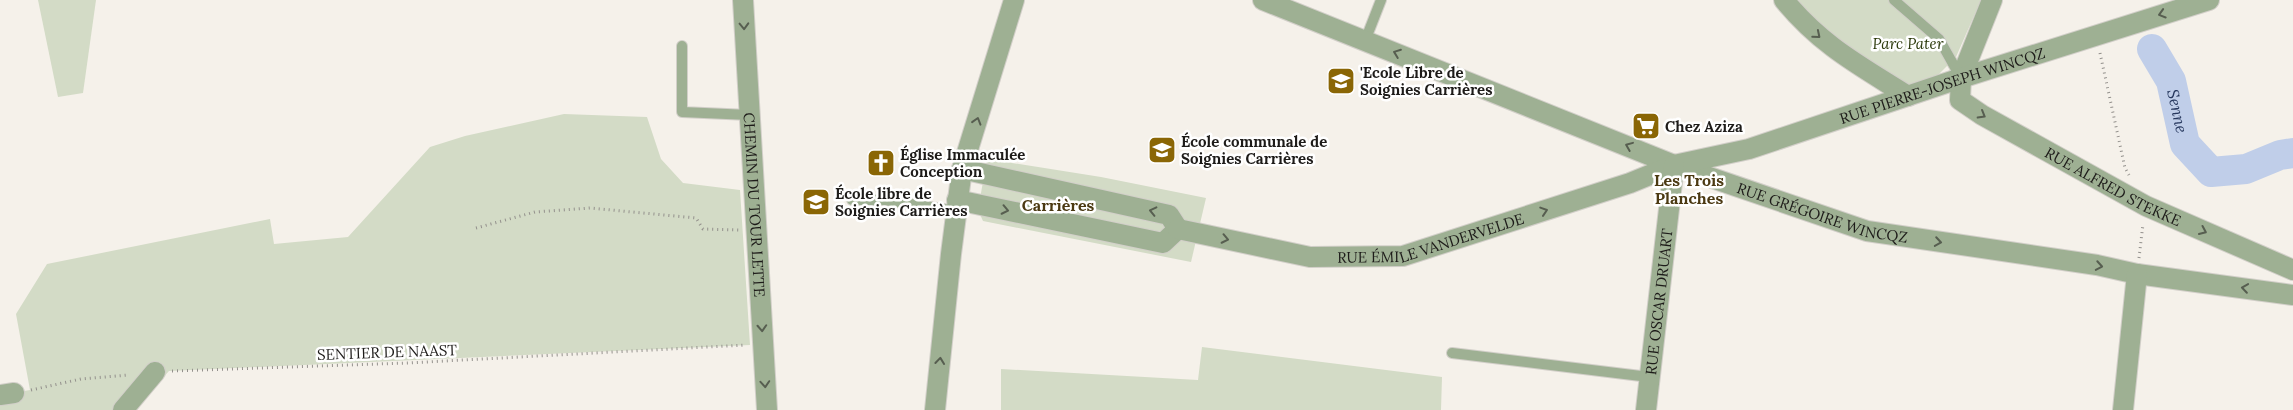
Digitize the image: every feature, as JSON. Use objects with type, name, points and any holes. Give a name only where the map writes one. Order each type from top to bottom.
[{"type":"street","name":"CHEMIN DU TOUR LETTE","points":[[743,0],[767,410]]},
{"type":"street","points":[[935,410],[962,170],[1014,0]]},
{"type":"street","name":"RUE GRÉGOIRE WINCQZ","points":[[1263,0],[1674,164],[1867,231],[2097,266],[2137,274],[2293,295]]},
{"type":"street","points":[[1784,0],[1805,25],[1838,53],[1908,96]]},
{"type":"street","points":[[1960,78],[1992,0]]},
{"type":"street","name":"RUE PIERRE-JOSEPH WINCQZ","points":[[1674,164],[1748,149],[1960,78],[2209,0]]},
{"type":"street","name":"RUE ALFRED STEKKE","points":[[1960,78],[1960,100],[1969,107],[2146,206],[2293,270]]},
{"type":"street","name":"RUE ÉMILE VANDERVELDE","points":[[1178,230],[1310,257],[1403,256],[1630,183],[1674,164]]},
{"type":"street","name":"RUE OSCAR DRUART","points":[[1646,410],[1674,164]]},
{"type":"street","points":[[957,206],[1163,243],[1178,230],[1169,215],[962,170]]},
{"type":"street","points":[[2122,410],[2137,274]]},
{"type":"street","points":[[123,410],[155,372]]},
{"type":"lane","points":[[1365,41],[1381,0]]},
{"type":"lane","points":[[1894,0],[1939,39],[1960,78]]},
{"type":"lane","points":[[682,46],[682,112],[749,115]]},
{"type":"lane","points":[[852,200],[885,200],[957,206]]},
{"type":"lane","points":[[1452,353],[1649,377]]},
{"type":"path","points":[[2096,35],[2125,168],[2146,206],[2137,274]]},
{"type":"path","points":[[476,228],[535,212],[590,208],[696,218],[703,229],[742,230]]},
{"type":"path","name":"SENTIER DE NAAST","points":[[7,394],[81,379],[155,372],[407,363],[725,345],[763,345]]},
{"type":"green space","points":[[38,0],[96,0],[83,93],[58,97]]},
{"type":"green space","name":"Parc Pater","points":[[1791,0],[1981,0],[1956,57],[1933,80],[1900,89],[1828,43]]},
{"type":"green space","points":[[564,114],[647,117],[661,159],[683,183],[740,190],[750,345],[169,371],[134,410],[0,410],[0,395],[30,390],[16,314],[47,264],[270,219],[274,244],[348,237],[430,147],[465,136]]},
{"type":"green space","points":[[987,159],[1101,177],[1206,198],[1191,262],[983,221],[978,210]]},
{"type":"green space","points":[[1202,347],[1442,377],[1441,410],[1001,410],[1001,369],[1198,380]]},
{"type":"waterway","name":"Senne","points":[[2152,49],[2171,81],[2185,144],[2211,172],[2246,169],[2280,155],[2293,153]]},
{"type":"place","name":"'Ecole Libre de Soignies Carrières","points":[[1341,81]]},
{"type":"place","name":"Chez Aziza","points":[[1646,126]]},
{"type":"place","name":"École communale de Soignies Carrières","points":[[1162,150]]},
{"type":"place","name":"Église Immaculée Conception","points":[[881,163]]},
{"type":"place","name":"École libre de Soignies Carrières","points":[[816,202]]},
{"type":"district","name":"Les Trois Planches","points":[[1689,189]]},
{"type":"district","name":"Carrières","points":[[1058,205]]}]
